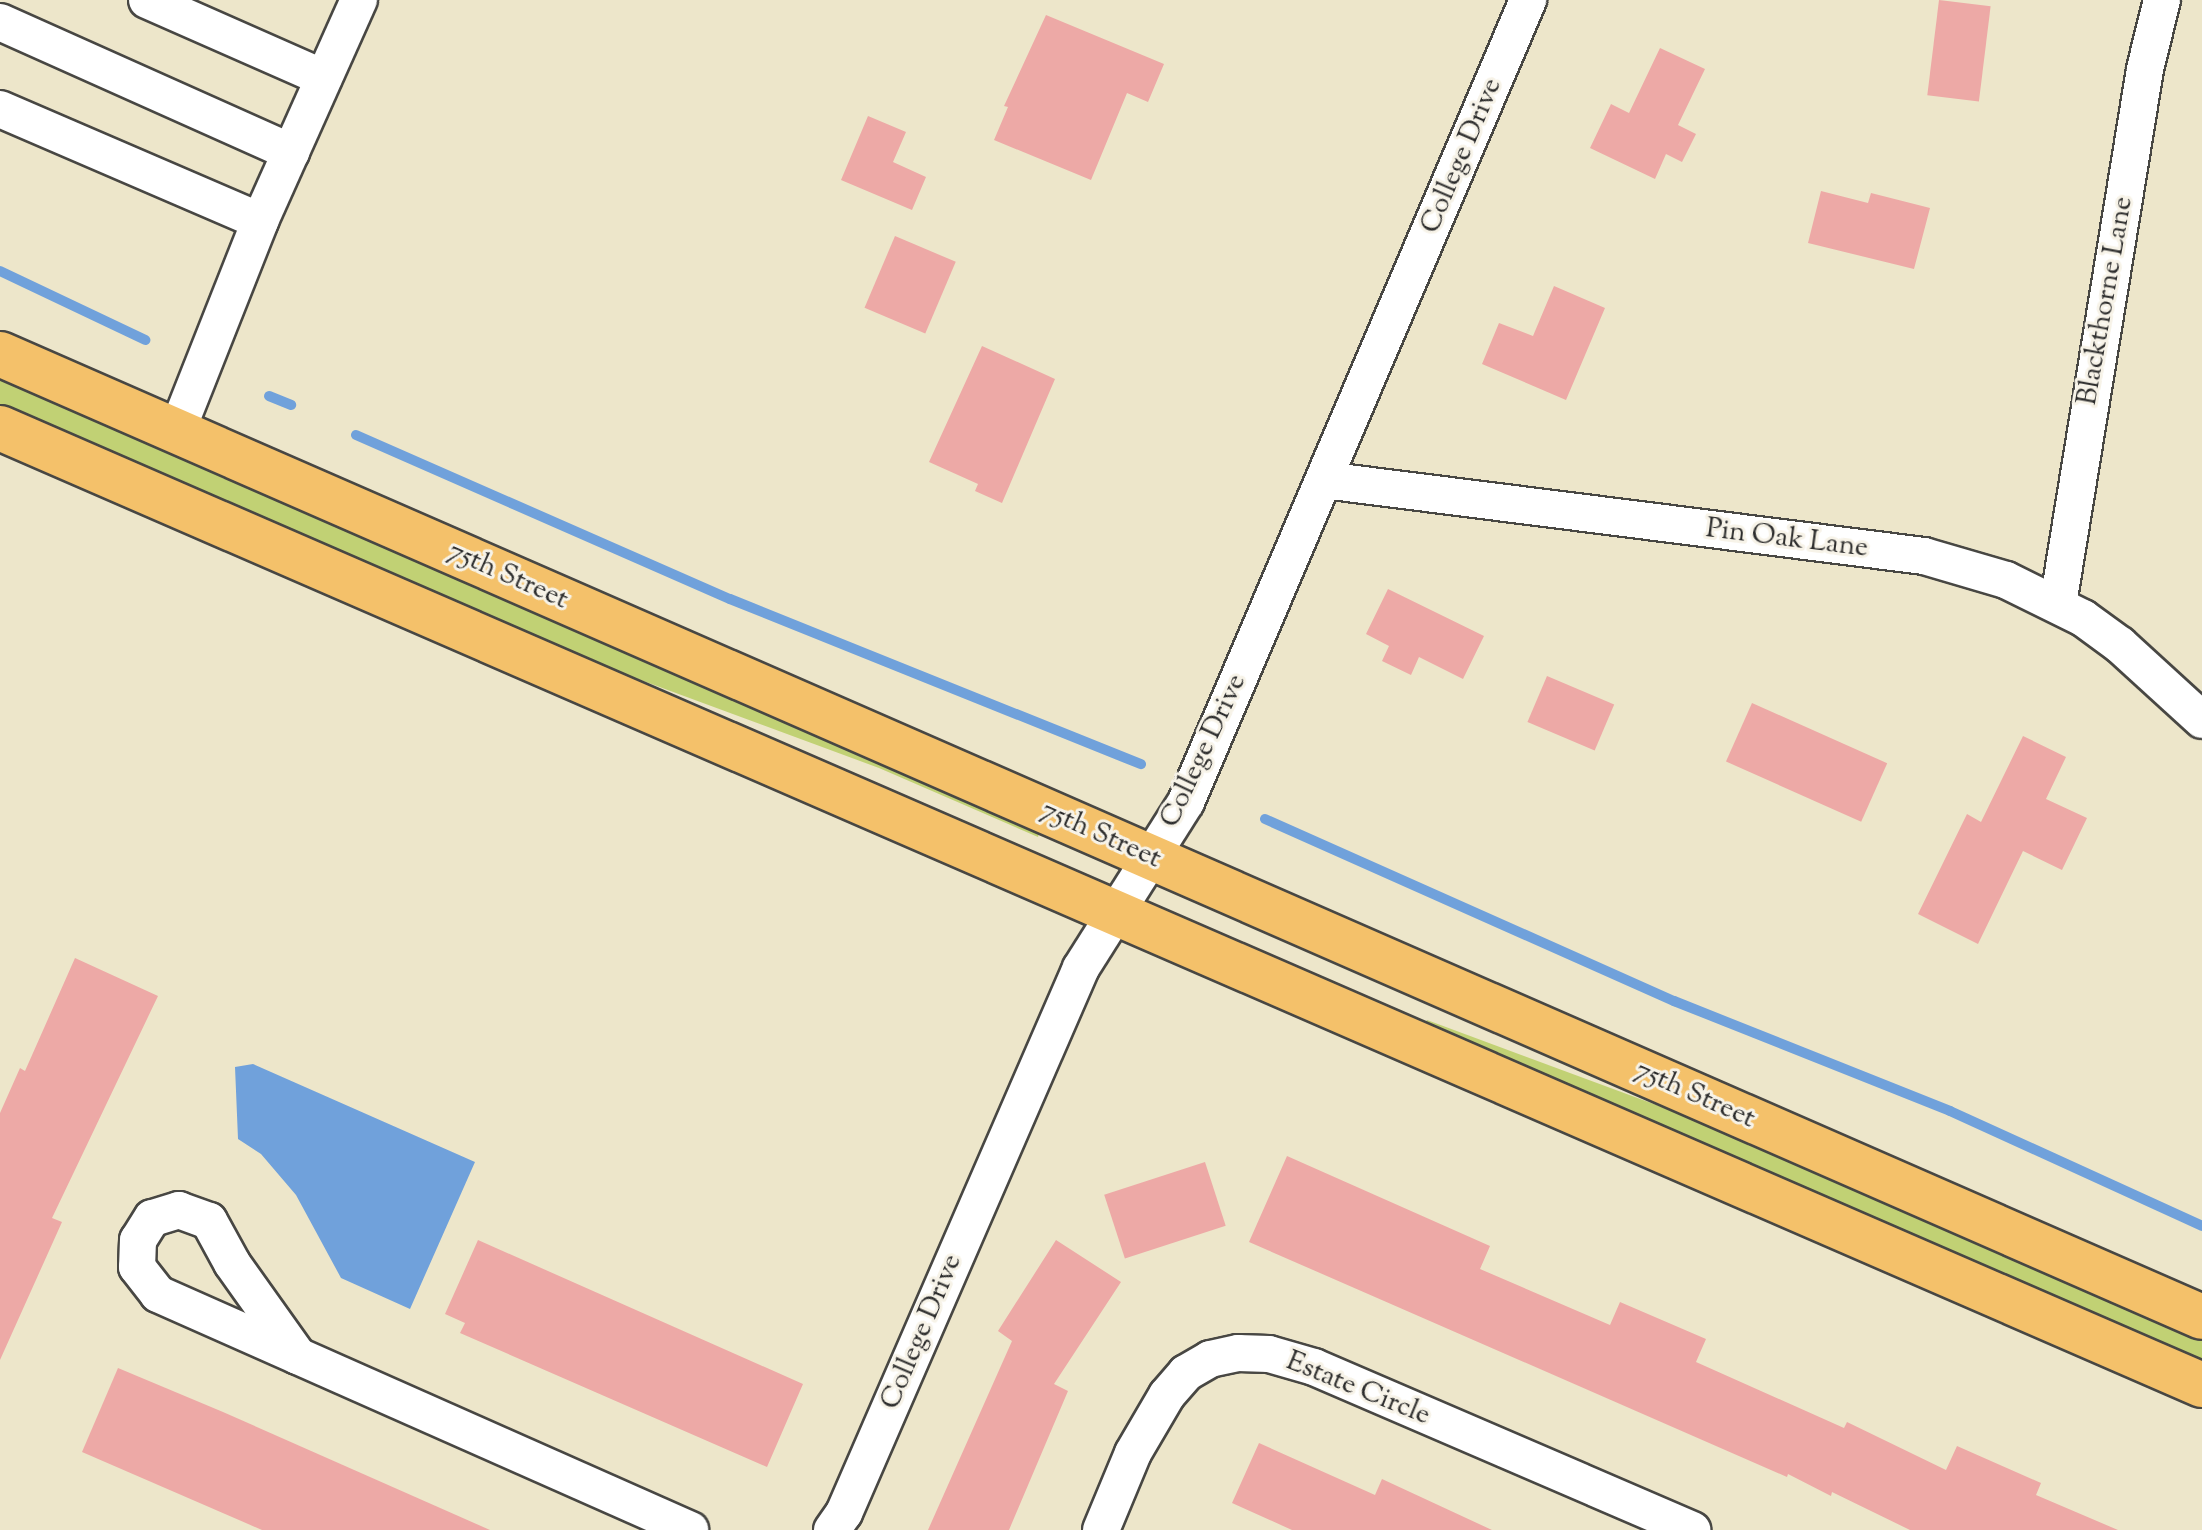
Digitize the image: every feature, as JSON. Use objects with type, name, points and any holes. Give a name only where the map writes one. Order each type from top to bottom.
[{"type":"main road","name":"75th Street","points":[[0,354],[2202,1317]]},
{"type":"main road","points":[[0,428],[2202,1385]]},
{"type":"street","points":[[147,0],[324,78]]},
{"type":"street","name":"College Drive","points":[[832,1530],[844,1513],[1081,968],[1186,802],[1528,0]]},
{"type":"street","name":"Blackthorne Lane","points":[[2058,604],[2140,100],[2162,0]]},
{"type":"street","points":[[177,431],[260,221],[324,78],[353,2]]},
{"type":"street","points":[[0,22],[291,152]]},
{"type":"street","points":[[0,109],[260,221]]},
{"type":"street","name":"Pin Oak Lane","points":[[1324,480],[1924,556],[2006,580],[2058,604],[2120,645],[2202,720]]},
{"type":"street","points":[[298,1356],[232,1263],[209,1221],[179,1210],[152,1218],[138,1240],[137,1267],[158,1294],[690,1530]]},
{"type":"street","name":"Estate Circle","points":[[1101,1530],[1133,1453],[1167,1395],[1186,1373],[1210,1359],[1238,1353],[1269,1354],[1314,1367],[1692,1530]]},
{"type":"green space","points":[[0,377],[1040,831],[1038,837],[879,768],[581,658],[0,405]]},
{"type":"green space","points":[[1427,1020],[1724,1130],[2202,1339],[2202,1362],[1424,1024]]},
{"type":"water","points":[[253,1064],[475,1162],[410,1309],[341,1278],[296,1195],[261,1154],[238,1139],[235,1067]]},
{"type":"building","points":[[1939,0],[1991,6],[1979,102],[1927,95]]},
{"type":"building","points":[[1046,15],[1164,64],[1148,102],[1127,93],[1091,180],[994,140],[1008,107],[1004,106]]},
{"type":"building","points":[[1660,48],[1705,69],[1678,125],[1696,134],[1682,162],[1666,154],[1655,179],[1590,148],[1611,104],[1629,113]]},
{"type":"building","points":[[868,116],[906,132],[893,162],[926,177],[912,210],[841,180]]},
{"type":"building","points":[[1821,191],[1868,203],[1871,193],[1930,208],[1914,269],[1808,243]]},
{"type":"building","points":[[895,236],[956,262],[925,334],[865,308]]},
{"type":"building","points":[[1554,286],[1605,308],[1566,400],[1482,364],[1499,323],[1533,336]]},
{"type":"building","points":[[982,346],[1055,379],[1002,503],[975,491],[978,484],[929,462]]},
{"type":"building","points":[[1388,589],[1484,636],[1463,679],[1419,657],[1411,675],[1382,661],[1389,646],[1366,634]]},
{"type":"building","points":[[1547,676],[1614,705],[1595,751],[1527,722]]},
{"type":"building","points":[[1752,703],[1887,763],[1861,822],[1726,761]]},
{"type":"building","points":[[2023,736],[2066,757],[2046,799],[2087,818],[2062,870],[2023,851],[1978,944],[1918,914],[1967,814],[1981,822]]},
{"type":"building","points":[[75,958],[158,996],[52,1218],[62,1222],[0,1360],[0,1113],[20,1068],[25,1071]]},
{"type":"building","points":[[1287,1156],[1490,1246],[1480,1269],[1610,1325],[1620,1302],[1706,1339],[1696,1362],[1844,1428],[1847,1422],[1946,1470],[1957,1446],[2041,1483],[2036,1495],[2118,1530],[1910,1530],[1832,1492],[1831,1496],[1788,1474],[1787,1477],[1249,1242]]},
{"type":"building","points":[[1205,1162],[1226,1226],[1125,1258],[1104,1195]]},
{"type":"building","points":[[478,1240],[803,1384],[767,1467],[460,1333],[465,1323],[445,1314]]},
{"type":"building","points":[[1056,1240],[1121,1282],[1054,1384],[1068,1391],[1009,1530],[928,1530],[1012,1341],[998,1331]]},
{"type":"building","points":[[118,1368],[490,1530],[262,1530],[82,1452]]},
{"type":"building","points":[[1259,1443],[1375,1495],[1382,1479],[1492,1530],[1292,1530],[1232,1503]]},
{"type":"waterway","points":[[0,271],[145,340]]},
{"type":"waterway","points":[[269,396],[291,405]]},
{"type":"waterway","points":[[356,435],[730,599],[1141,764]]},
{"type":"waterway","points":[[1265,819],[1674,1001],[1950,1111],[2202,1226]]}]
